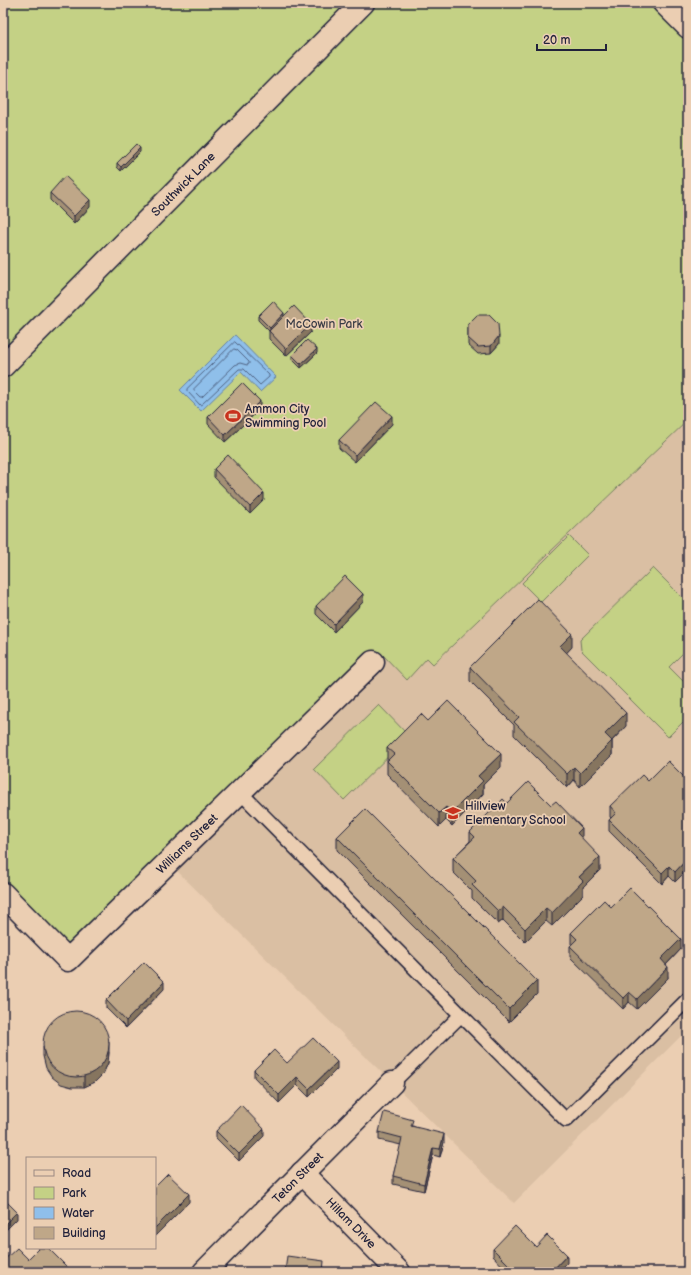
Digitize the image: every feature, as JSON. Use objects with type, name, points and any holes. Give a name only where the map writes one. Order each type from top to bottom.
[{"type":"street","name":"Southwick Lane","points":[[3,366],[363,3]]},
{"type":"street","points":[[664,3],[688,27]]},
{"type":"street","name":"Williams Street","points":[[3,894],[68,960],[373,662]]},
{"type":"street","name":"Teton Street","points":[[204,1272],[392,1083]]},
{"type":"street","name":"Hillam Drive","points":[[302,1174],[399,1272]]},
{"type":"lane","points":[[240,792],[566,1120],[688,999]]},
{"type":"lane","points":[[392,1083],[461,1015]]},
{"type":"shaded area","name":"Hillview Elementary School","points":[[688,420],[688,1029],[514,1203],[168,862],[382,654],[427,658],[433,664]]},
{"type":"green space","name":"McCowin Park","points":[[10,3],[660,3],[688,31],[688,420],[433,664],[427,658],[407,680],[382,654],[68,960],[3,894],[3,10]]},
{"type":"green space","points":[[569,536],[588,555],[541,602],[522,583]]},
{"type":"green space","points":[[653,568],[688,603],[688,648],[669,667],[688,686],[688,717],[668,737],[581,650],[580,640]]},
{"type":"green space","points":[[379,705],[409,736],[344,800],[314,769]]},
{"type":"water","points":[[235,335],[276,377],[260,392],[241,372],[201,411],[180,390]]},
{"type":"building","points":[[136,144],[140,148],[121,167],[117,163]]},
{"type":"building","points":[[65,176],[90,200],[74,216],[50,193]]},
{"type":"building","points":[[273,301],[284,313],[270,328],[258,316]]},
{"type":"building","points":[[294,306],[311,324],[286,349],[269,331]]},
{"type":"building","points":[[477,315],[489,315],[498,324],[499,336],[491,346],[478,347],[468,338],[468,324]]},
{"type":"building","points":[[307,340],[317,349],[301,364],[292,355]]},
{"type":"building","points":[[242,383],[260,401],[225,435],[208,417]]},
{"type":"building","points":[[376,402],[392,416],[355,455],[339,440]]},
{"type":"building","points":[[228,455],[264,493],[250,507],[214,469]]},
{"type":"building","points":[[345,576],[363,594],[334,624],[316,606]]},
{"type":"building","points":[[538,599],[572,634],[560,646],[626,713],[605,734],[612,741],[580,773],[574,767],[567,774],[514,722],[519,717],[470,667]]},
{"type":"building","points":[[448,701],[501,754],[478,776],[483,781],[452,812],[446,807],[439,813],[387,761],[394,754],[387,748],[421,714],[428,721]]},
{"type":"building","points":[[668,761],[688,781],[688,858],[675,872],[669,866],[662,873],[609,820],[616,813],[610,806],[642,775],[648,781]]},
{"type":"building","points":[[528,782],[551,805],[556,801],[582,828],[577,833],[600,857],[579,877],[583,881],[552,913],[546,908],[525,929],[503,907],[498,911],[472,885],[476,881],[453,858],[475,837],[470,832],[503,799],[507,803]]},
{"type":"building","points":[[365,809],[537,981],[509,1009],[337,837]]},
{"type":"building","points":[[630,888],[681,939],[661,959],[668,967],[637,999],[629,992],[623,998],[570,946],[577,939],[571,933],[604,900],[611,907]]},
{"type":"building","points":[[144,962],[164,982],[126,1021],[106,1000]]},
{"type":"building","points":[[76,1011],[89,1014],[99,1021],[106,1031],[109,1044],[106,1057],[99,1067],[89,1074],[76,1077],[63,1074],[53,1067],[46,1057],[43,1044],[46,1031],[53,1021],[63,1014]]},
{"type":"building","points":[[313,1038],[337,1062],[309,1089],[297,1077],[279,1095],[254,1070],[274,1050],[287,1063]]},
{"type":"building","points":[[241,1105],[264,1129],[239,1154],[216,1131]]},
{"type":"building","points":[[384,1112],[413,1120],[411,1126],[444,1134],[440,1149],[433,1148],[424,1184],[393,1176],[402,1138],[379,1132]]},
{"type":"building","points":[[168,1174],[189,1194],[156,1227],[156,1186]]},
{"type":"building","points":[[3,1198],[17,1212],[3,1226]]},
{"type":"building","points":[[515,1226],[536,1247],[547,1235],[567,1255],[551,1272],[529,1272],[525,1268],[520,1272],[516,1272],[493,1249]]},
{"type":"building","points":[[17,1248],[28,1259],[38,1249],[49,1249],[72,1272],[8,1272],[3,1267],[3,1261]]},
{"type":"building","points":[[287,1256],[324,1261],[323,1272],[285,1272]]},
{"type":"place","name":"Ammon City Swimming Pool","points":[[233,416]]},
{"type":"place","name":"Hillview Elementary School","points":[[453,813]]}]
